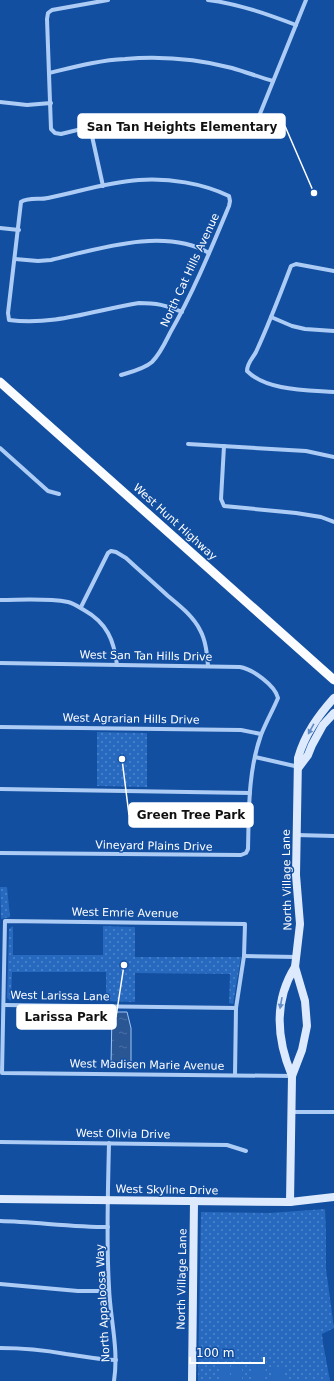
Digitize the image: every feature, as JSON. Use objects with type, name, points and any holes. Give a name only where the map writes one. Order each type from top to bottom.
[{"type":"main road","name":"West Hunt Highway","points":[[0,382],[334,680]]},
{"type":"street","points":[[108,0],[52,10],[48,13],[51,130],[55,133],[61,134],[90,127],[133,120],[156,120],[208,126],[244,136],[248,135],[253,131],[306,0]]},
{"type":"street","points":[[208,0],[225,2],[257,10],[296,25]]},
{"type":"street","points":[[49,73],[99,62],[124,59],[167,58],[233,68],[273,81]]},
{"type":"street","points":[[0,102],[27,105],[51,103]]},
{"type":"street","points":[[90,127],[103,186],[47,199],[25,199],[22,202],[8,313],[9,320],[45,322],[139,303],[168,305],[182,312]]},
{"type":"street","name":"North Cat Hills Avenue","points":[[103,186],[139,180],[166,181],[191,184],[219,191],[229,196],[230,201],[209,253],[182,312],[153,361],[147,366],[121,375]]},
{"type":"street","points":[[0,228],[19,230]]},
{"type":"street","points":[[15,259],[38,261],[51,260],[140,241],[160,240],[185,244],[209,253]]},
{"type":"street","points":[[334,271],[296,264],[291,266],[254,356],[247,366],[247,371],[251,375],[275,386],[334,392]]},
{"type":"street","points":[[271,317],[292,326],[305,329],[334,331]]},
{"type":"street","points":[[188,444],[306,450],[334,457]]},
{"type":"street","points":[[224,446],[221,499],[224,506],[296,513],[321,517],[334,522]]},
{"type":"street","points":[[1,451],[48,491],[59,494]]},
{"type":"street","points":[[81,608],[108,553],[111,551],[116,552],[126,558],[182,607],[192,619],[200,630],[204,640],[207,651],[208,666]]},
{"type":"street","points":[[0,600],[68,602],[92,614],[102,622],[114,645],[117,665]]},
{"type":"street","name":"West San Tan Hills Drive","points":[[0,663],[208,666],[247,668],[272,688],[277,693],[278,698]]},
{"type":"street","name":"Vineyard Plains Drive","points":[[0,853],[241,855],[246,853],[248,849],[250,793],[255,757],[261,734],[278,698]]},
{"type":"street","name":"North Village Lane","points":[[290,1202],[292,1076],[302,1050],[307,1026],[305,1001],[295,967],[300,924],[296,876],[298,758],[301,747],[307,735],[334,698]]},
{"type":"street","name":"North Village Lane","points":[[299,767],[308,756],[312,745],[324,725],[334,713]]},
{"type":"street","name":"West Agrarian Hills Drive","points":[[0,727],[226,729],[250,731],[261,734]]},
{"type":"street","points":[[255,757],[299,767]]},
{"type":"street","points":[[0,789],[250,793]]},
{"type":"street","points":[[296,835],[334,836]]},
{"type":"street","name":"West Emrie Avenue","points":[[4,1005],[5,921],[245,924],[244,956]]},
{"type":"street","points":[[235,1075],[236,1008],[244,956],[296,957]]},
{"type":"street","name":"North Village Lane","points":[[292,1076],[282,1050],[279,1022],[283,994],[290,974],[295,967]]},
{"type":"street","name":"West Larissa Lane","points":[[4,1005],[236,1008]]},
{"type":"street","name":"West Madisen Marie Avenue","points":[[4,1005],[2,1073],[292,1076]]},
{"type":"street","points":[[291,1112],[334,1112]]},
{"type":"street","name":"West Olivia Drive","points":[[0,1142],[227,1145],[246,1151]]},
{"type":"street","name":"North Appaloosa Way","points":[[109,1143],[109,1291],[116,1343],[114,1381]]},
{"type":"street","name":"West Skyline Drive","points":[[0,1198],[290,1202],[334,1197]]},
{"type":"street","name":"North Village Lane","points":[[192,1381],[194,1201]]},
{"type":"street","points":[[0,1221],[75,1227],[108,1227]]},
{"type":"street","points":[[0,1284],[78,1291],[109,1291]]},
{"type":"street","points":[[0,1348],[21,1348],[101,1360],[116,1360]]},
{"type":"shaded area","points":[[97,732],[147,733],[147,787],[97,786]]},
{"type":"shaded area","points":[[0,887],[7,887],[10,917],[1,919]]},
{"type":"shaded area","points":[[13,926],[13,955],[103,955],[103,926],[135,927],[135,957],[241,957],[233,1004],[229,1003],[230,974],[135,973],[135,1002],[106,1001],[106,972],[12,972],[11,1001],[7,998],[9,929]]},
{"type":"shaded area","points":[[325,1209],[326,1269],[334,1328],[322,1334],[330,1381],[198,1381],[201,1212],[270,1213]]},
{"type":"shaded area","points":[[252,1361],[266,1361],[265,1381],[251,1381]]},
{"type":"shaded area","points":[[219,1365],[230,1365],[230,1381],[219,1381]]},
{"type":"shaded area","points":[[231,1365],[242,1365],[242,1381],[231,1381]]},
{"type":"shaded area","points":[[273,1367],[283,1367],[284,1381],[272,1381]]},
{"type":"water","points":[[112,1012],[127,1012],[131,1028],[131,1067],[111,1066]]},
{"type":"place","name":"San Tan Heights Elementary","points":[[314,193]]},
{"type":"place","name":"Green Tree Park","points":[[122,759]]},
{"type":"place","name":"Larissa Park","points":[[124,965]]}]
